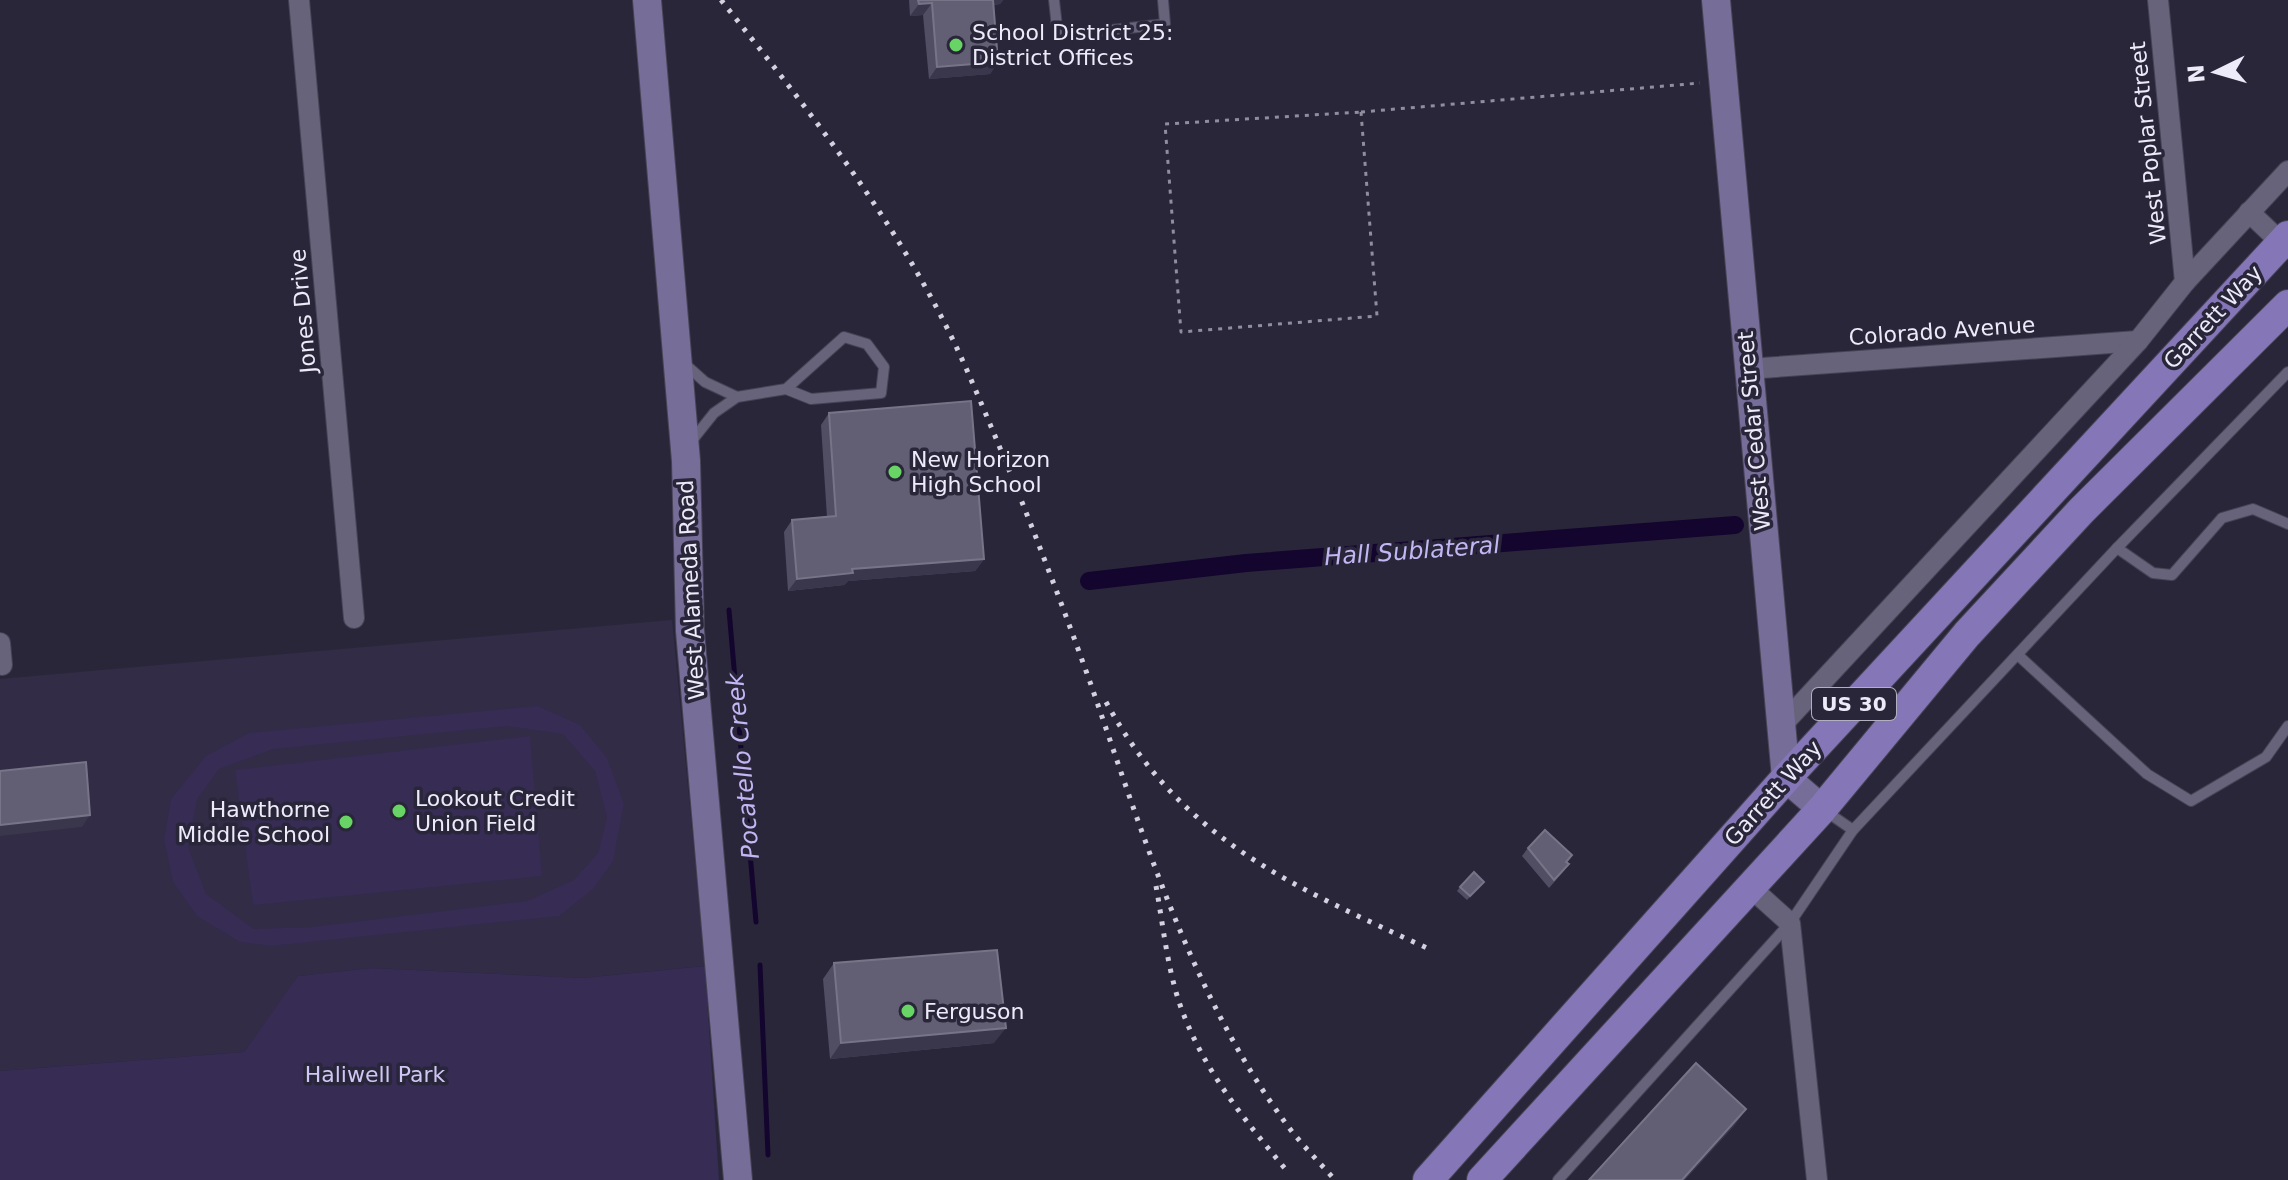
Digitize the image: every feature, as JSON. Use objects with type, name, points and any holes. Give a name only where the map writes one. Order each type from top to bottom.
[{"type":"main road","name":"West Alameda Road","points":[[647,0],[685,451],[690,631],[738,1180]]},
{"type":"main road","name":"West Cedar Street","points":[[1716,0],[1786,778]]},
{"type":"main road","name":"Garrett Way","points":[[1428,1180],[1786,778],[2286,242]]},
{"type":"main road","name":"Garrett Way","points":[[1482,1180],[1822,809],[2008,589],[2081,511],[2288,305]]},
{"type":"main road","points":[[1786,778],[1822,809]]},
{"type":"street","name":"Jones Drive","points":[[299,0],[354,618]]},
{"type":"street","name":"West Poplar Street","points":[[2158,0],[2185,282]]},
{"type":"street","points":[[1781,726],[2138,341],[2185,282],[2288,171]]},
{"type":"street","points":[[2249,212],[2286,242]]},
{"type":"street","name":"Colorado Avenue","points":[[1748,369],[2138,341]]},
{"type":"street","points":[[0,643],[2,665]]},
{"type":"street","points":[[1750,887],[1790,923],[1817,1180]]},
{"type":"lane","points":[[1054,0],[1058,36],[1165,24],[1163,0]]},
{"type":"lane","points":[[685,451],[714,413],[737,397],[786,389],[811,399],[881,393],[884,367],[867,344],[844,337],[786,389]]},
{"type":"lane","points":[[676,352],[693,373],[737,397]]},
{"type":"lane","points":[[1558,1180],[1790,923],[1853,830],[2117,548],[2288,372]]},
{"type":"lane","points":[[2117,548],[2153,573],[2172,575],[2222,518],[2253,509],[2288,524]]},
{"type":"lane","points":[[2019,656],[2147,774],[2191,801],[2266,757],[2288,726]]},
{"type":"lane","points":[[1822,809],[1853,830]]},
{"type":"path","points":[[1361,112],[1377,316],[1181,332],[1165,124],[1361,112],[1724,81]]},
{"type":"shaded area","name":"Hawthorne Middle School","points":[[672,620],[705,966],[582,978],[371,968],[299,976],[244,1052],[0,1071],[0,679]]},
{"type":"green space","points":[[538,706],[580,725],[607,758],[624,804],[613,861],[593,889],[559,916],[271,946],[240,942],[197,916],[173,882],[164,839],[171,799],[206,756],[249,733]],"holes":[[[507,726],[563,734],[595,771],[607,817],[598,853],[574,880],[527,901],[312,927],[254,929],[206,894],[188,847],[197,799],[219,769],[273,749]]]},
{"type":"green space","points":[[530,736],[542,876],[253,905],[235,770]]},
{"type":"green space","name":"Haliwell Park","points":[[705,966],[719,1180],[0,1180],[0,1071],[244,1052],[298,976],[371,968],[582,978]]},
{"type":"building","name":"School District 25: District Offices","points":[[918,0],[993,0],[998,62],[937,67],[932,3],[919,4]]},
{"type":"building","name":"New Horizon High School","points":[[971,401],[984,559],[852,569],[853,573],[797,579],[792,520],[836,516],[829,413]]},
{"type":"building","points":[[86,762],[90,815],[0,825],[0,771]]},
{"type":"building","points":[[1545,830],[1572,855],[1566,862],[1569,864],[1554,880],[1528,848]]},
{"type":"building","points":[[1474,872],[1484,882],[1470,896],[1460,887]]},
{"type":"building","name":"Ferguson","points":[[997,950],[1006,1028],[841,1043],[834,963]]},
{"type":"building","points":[[1696,1063],[1746,1109],[1682,1180],[1589,1180]]},
{"type":"waterway","name":"Hall Sublateral","points":[[1089,581],[1246,563],[1735,525]]},
{"type":"waterway","name":"Pocatello Creek","points":[[729,610],[756,922]]},
{"type":"waterway","name":"Pocatello Creek","points":[[760,965],[768,1155]]},
{"type":"railway","points":[[721,0],[858,180],[889,226],[945,324],[1032,528],[1151,856],[1198,971],[1255,1079],[1290,1129],[1335,1180]]},
{"type":"railway","points":[[1106,702],[1136,750],[1169,790],[1206,825],[1287,880],[1429,949]]},
{"type":"railway","points":[[1156,886],[1174,986],[1194,1039],[1230,1099],[1287,1171]]},
{"type":"place","name":"School District 25: District Offices","points":[[956,45]]},
{"type":"place","name":"New Horizon High School","points":[[895,472]]},
{"type":"place","name":"Lookout Credit Union Field","points":[[399,811]]},
{"type":"place","name":"Hawthorne Middle School","points":[[346,822]]},
{"type":"place","name":"Ferguson","points":[[908,1011]]}]
